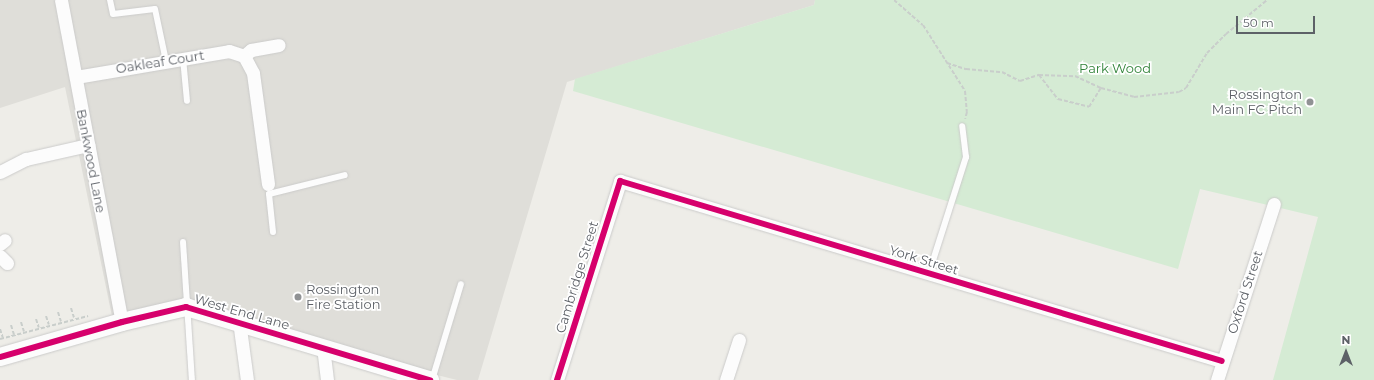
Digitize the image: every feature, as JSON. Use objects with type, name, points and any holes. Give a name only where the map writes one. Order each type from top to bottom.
[{"type":"street","name":"Bankwood Lane","points":[[61,0],[122,322]]},
{"type":"street","points":[[269,189],[253,73],[244,56],[251,50],[279,45]]},
{"type":"street","name":"Oakleaf Court","points":[[76,77],[229,51],[244,56]]},
{"type":"street","points":[[0,172],[26,159],[88,145]]},
{"type":"street","name":"York Street","points":[[620,181],[1222,361]]},
{"type":"street","name":"Cambridge Street","points":[[556,380],[620,181]]},
{"type":"street","name":"Oxford Street","points":[[1217,380],[1274,204]]},
{"type":"street","name":"West End Lane","points":[[0,357],[122,322],[186,307],[239,321],[431,380]]},
{"type":"street","points":[[239,321],[247,380]]},
{"type":"street","points":[[726,380],[739,340]]},
{"type":"street","points":[[323,347],[327,380]]},
{"type":"lane","points":[[110,0],[114,14],[155,9],[166,61]]},
{"type":"lane","points":[[183,58],[187,101]]},
{"type":"lane","points":[[929,273],[966,156],[962,126]]},
{"type":"lane","points":[[273,232],[269,189],[345,175]]},
{"type":"lane","points":[[183,242],[186,307],[192,380]]},
{"type":"lane","points":[[431,380],[461,284]]},
{"type":"path","points":[[894,0],[923,25],[965,91],[967,112],[962,126]]},
{"type":"path","points":[[947,63],[966,69],[1002,72],[1020,81],[1039,75],[1075,76],[1101,88],[1134,97],[1179,92],[1186,88],[1207,53],[1226,34],[1267,0]]},
{"type":"path","points":[[1039,75],[1058,99],[1089,107],[1101,88]]},
{"type":"path","points":[[71,308],[74,318]]},
{"type":"path","points":[[58,312],[61,322]]},
{"type":"path","points":[[46,316],[49,325]]},
{"type":"path","points":[[0,328],[2,339],[74,318],[89,316]]},
{"type":"path","points":[[36,319],[39,328]]},
{"type":"path","points":[[21,322],[24,332]]},
{"type":"path","points":[[11,325],[14,335]]},
{"type":"shaded area","points":[[0,0],[815,0],[814,5],[567,82],[478,380],[457,380],[181,311],[115,331],[65,87],[0,108]]},
{"type":"green space","name":"Park Wood","points":[[815,0],[1374,0],[1374,380],[1273,380],[1318,217],[1200,189],[1178,269],[573,91],[575,79],[814,5]]},
{"type":"cycle path","points":[[557,380],[620,181],[1222,361]]},
{"type":"cycle path","points":[[0,357],[122,322],[186,307],[430,380]]},
{"type":"place","name":"Rossington Main FC Pitch","points":[[1310,102]]},
{"type":"place","name":"Rossington Fire Station","points":[[298,297]]}]
